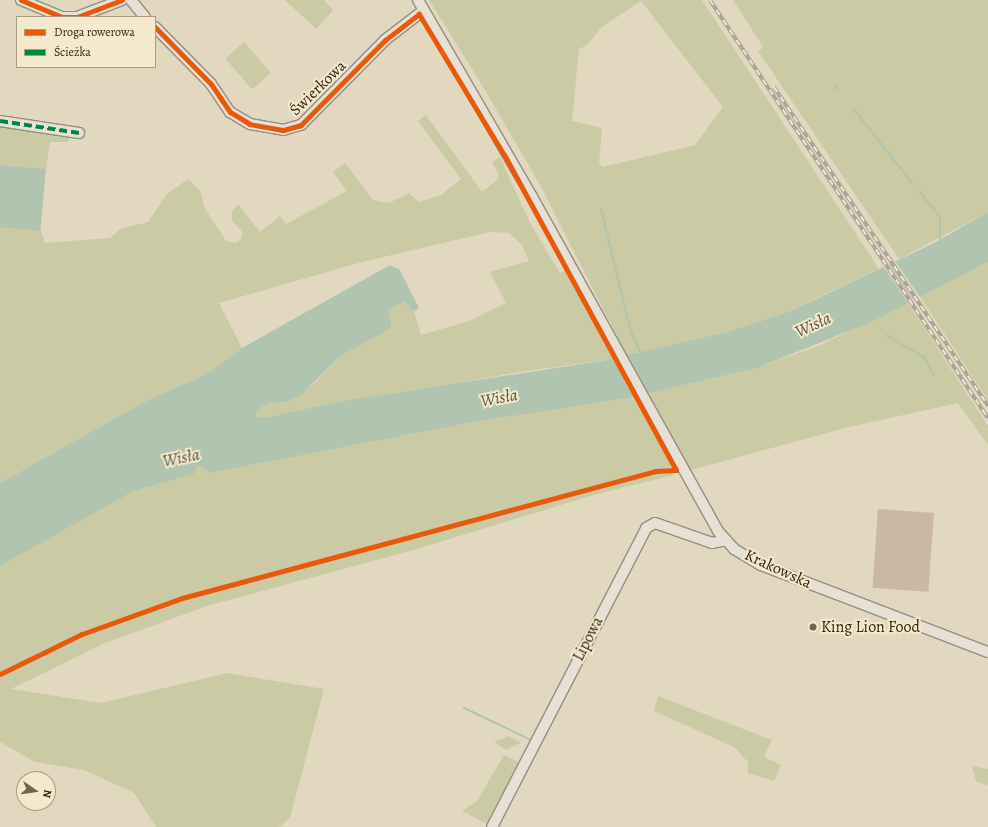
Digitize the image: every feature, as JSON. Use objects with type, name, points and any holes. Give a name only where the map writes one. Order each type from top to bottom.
[{"type":"street","points":[[21,0],[62,16]]},
{"type":"street","points":[[80,16],[122,0]]},
{"type":"street","points":[[132,0],[144,16]]},
{"type":"street","name":"Krakowska","points":[[418,0],[571,267],[718,532],[726,540],[761,565],[988,652]]},
{"type":"street","name":"Świerkowa","points":[[156,28],[211,84],[230,112],[250,124],[283,130],[301,125],[385,40],[424,10]]},
{"type":"street","points":[[0,121],[80,133]]},
{"type":"street","name":"Lipowa","points":[[492,827],[646,528],[655,523],[712,543],[726,540]]},
{"type":"shaded area","points":[[285,0],[324,0],[333,10],[316,29]]},
{"type":"shaded area","points":[[429,0],[702,0],[879,269],[780,315],[727,332],[627,356],[539,183],[479,80]],"holes":[[[641,1],[723,107],[695,145],[603,167],[599,164],[602,128],[572,121],[579,49],[587,45],[602,27]]]},
{"type":"shaded area","points":[[733,0],[988,0],[988,212],[899,259],[758,51],[763,47]]},
{"type":"shaded area","points":[[244,42],[271,73],[252,89],[225,58]]},
{"type":"shaded area","points":[[426,115],[482,192],[497,180],[499,175],[492,162],[500,157],[530,223],[560,273],[566,271],[613,359],[526,371],[264,418],[256,416],[257,410],[268,403],[285,402],[313,385],[340,356],[392,328],[388,310],[404,302],[414,311],[421,335],[469,321],[506,303],[490,272],[529,261],[522,245],[509,233],[490,232],[362,262],[219,303],[242,348],[207,374],[148,400],[0,483],[0,227],[41,230],[45,243],[110,238],[120,229],[148,222],[167,194],[188,179],[201,192],[204,207],[226,241],[235,243],[241,240],[243,233],[232,220],[232,212],[238,204],[260,232],[280,216],[286,224],[347,191],[333,172],[345,163],[373,200],[389,203],[409,193],[419,202],[441,195],[461,179],[418,121]]},
{"type":"shaded area","points":[[0,124],[69,136],[68,142],[50,142],[46,169],[0,165]]},
{"type":"shaded area","points":[[988,262],[988,400],[920,297]]},
{"type":"shaded area","points":[[908,303],[988,426],[988,445],[958,403],[845,428],[691,470],[648,393],[757,368],[818,346]]},
{"type":"shaded area","points":[[634,396],[674,469],[674,475],[597,494],[417,549],[207,606],[105,643],[11,689],[101,703],[227,673],[324,689],[290,818],[279,827],[156,827],[134,793],[84,770],[35,762],[0,742],[0,566],[100,508],[133,491],[194,474],[196,464],[210,473],[474,422]]},
{"type":"shaded area","points":[[658,696],[772,740],[764,757],[781,765],[774,781],[748,773],[748,762],[734,747],[654,711]]},
{"type":"shaded area","points":[[509,736],[521,743],[506,750],[494,742]]},
{"type":"shaded area","points":[[504,755],[521,763],[489,825],[462,811],[477,801]]},
{"type":"shaded area","points":[[972,766],[988,769],[988,786],[976,781]]},
{"type":"water","points":[[0,165],[46,169],[40,231],[0,227]]},
{"type":"water","name":"Wisła","points":[[988,212],[988,262],[871,322],[757,368],[627,398],[474,422],[210,473],[197,465],[194,474],[133,491],[0,566],[0,483],[148,400],[207,374],[242,348],[390,265],[400,270],[419,308],[414,311],[404,302],[388,310],[392,328],[340,356],[300,396],[285,402],[268,403],[257,410],[256,416],[264,418],[344,401],[607,360],[727,332],[780,315],[810,302],[934,243]]},
{"type":"pier","points":[[894,260],[921,299],[915,302],[889,262]]},
{"type":"pier","points":[[888,263],[914,302],[908,303],[882,265]]},
{"type":"pier","points":[[626,354],[649,395],[635,398],[612,357]]},
{"type":"building","points":[[878,509],[934,513],[928,592],[872,588]]},
{"type":"waterway","points":[[834,85],[838,89]]},
{"type":"waterway","points":[[853,108],[912,183]]},
{"type":"waterway","points":[[919,191],[940,217],[940,241]]},
{"type":"waterway","points":[[601,209],[631,332],[641,353]]},
{"type":"waterway","points":[[886,335],[924,357],[933,375]]},
{"type":"waterway","points":[[464,708],[531,740]]},
{"type":"railway","points":[[710,0],[988,418]]},
{"type":"railway","points":[[774,87],[988,406]]},
{"type":"marked path","points":[[0,121],[79,133]]},
{"type":"cycle path","points":[[21,0],[60,16]]},
{"type":"cycle path","points":[[80,16],[122,0]]},
{"type":"cycle path","points":[[0,674],[82,634],[182,598],[655,471],[676,470],[504,155],[419,14],[385,40],[301,125],[283,130],[250,124],[230,112],[211,84],[156,28]]},
{"type":"place","name":"King Lion Food","points":[[813,627]]}]
